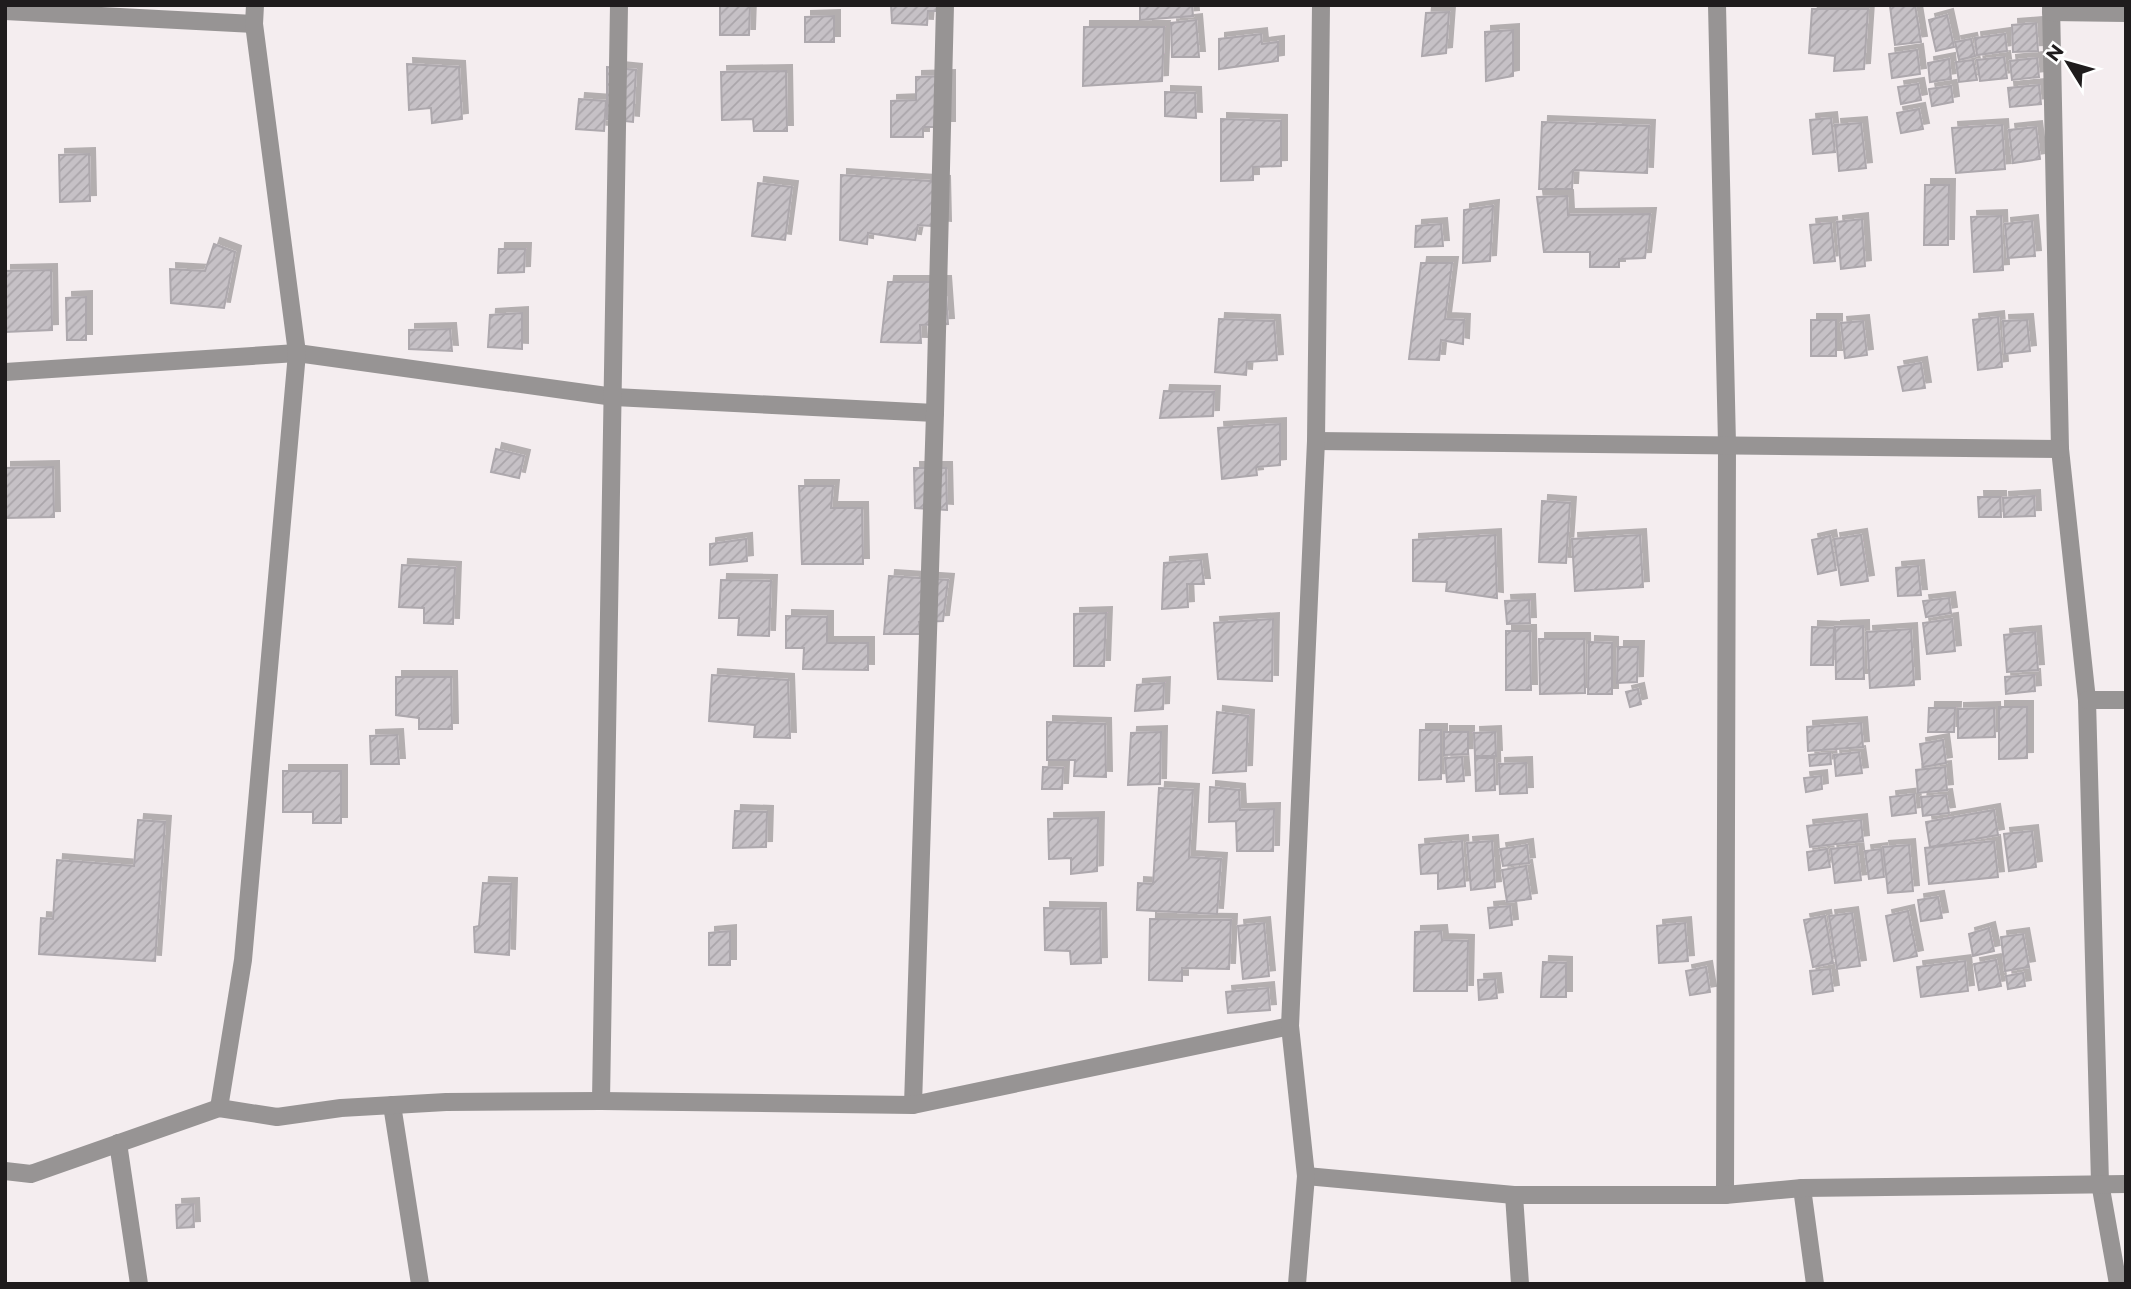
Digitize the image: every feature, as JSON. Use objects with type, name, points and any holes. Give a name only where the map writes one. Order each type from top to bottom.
[{"type":"street","points":[[219,1108],[243,960],[297,353],[254,24],[255,5]]},
{"type":"street","points":[[601,1101],[619,5]]},
{"type":"street","points":[[913,1105],[945,5]]},
{"type":"street","points":[[1297,1284],[1306,1176],[1290,1026],[1316,441],[1321,5]]},
{"type":"street","points":[[1717,5],[1727,444],[1725,1195]]},
{"type":"street","points":[[2118,1284],[2100,1183],[2087,700],[2060,449],[2051,8],[2126,13]]},
{"type":"street","points":[[5,11],[254,24]]},
{"type":"street","points":[[5,372],[297,353],[614,397],[935,413]]},
{"type":"street","points":[[1316,441],[2060,449]]},
{"type":"street","points":[[2087,700],[2126,700]]},
{"type":"street","points":[[5,1171],[31,1174],[219,1108],[277,1117],[341,1108],[392,1105],[601,1101],[913,1105],[1290,1026]]},
{"type":"street","points":[[392,1105],[420,1284]]},
{"type":"street","points":[[118,1143],[139,1284]]},
{"type":"street","points":[[1306,1176],[1514,1195],[1725,1195],[1802,1188],[2126,1184]]},
{"type":"street","points":[[1802,1188],[1815,1284]]},
{"type":"street","points":[[1514,1195],[1520,1284]]},
{"type":"building","points":[[720,5],[750,5],[749,35],[720,35]]},
{"type":"building","points":[[891,5],[949,5],[949,11],[928,11],[927,25],[892,23]]},
{"type":"building","points":[[1140,5],[1192,5],[1193,16],[1140,20]]},
{"type":"building","points":[[1915,5],[1921,42],[1895,45],[1890,6]]},
{"type":"building","points":[[1812,9],[1868,9],[1864,69],[1834,71],[1835,56],[1809,53]]},
{"type":"building","points":[[1449,12],[1446,53],[1422,56],[1426,13]]},
{"type":"building","points":[[1947,15],[1954,47],[1936,51],[1929,20]]},
{"type":"building","points":[[834,16],[834,42],[805,42],[805,17]]},
{"type":"building","points":[[1196,20],[1199,57],[1172,57],[1171,23]]},
{"type":"building","points":[[2036,23],[2038,51],[2013,52],[2012,25]]},
{"type":"building","points":[[1084,27],[1164,27],[1162,81],[1083,86]]},
{"type":"building","points":[[1513,30],[1513,76],[1486,81],[1485,32]]},
{"type":"building","points":[[1261,34],[1262,44],[1278,42],[1278,61],[1219,69],[1219,39]]},
{"type":"building","points":[[2005,34],[2007,51],[1977,55],[1975,38]]},
{"type":"building","points":[[1971,39],[1975,56],[1959,60],[1955,42]]},
{"type":"building","points":[[1917,50],[1920,74],[1892,78],[1889,54]]},
{"type":"building","points":[[2004,57],[2007,78],[1980,81],[1977,60]]},
{"type":"building","points":[[2037,58],[2039,77],[2012,80],[2010,61]]},
{"type":"building","points":[[1949,59],[1951,79],[1930,82],[1928,63]]},
{"type":"building","points":[[1973,60],[1977,80],[1959,82],[1956,62]]},
{"type":"building","points":[[407,64],[459,67],[462,119],[432,123],[431,108],[409,110]]},
{"type":"building","points":[[607,67],[636,70],[633,122],[607,119]]},
{"type":"building","points":[[786,71],[787,131],[754,131],[753,119],[722,120],[721,72]]},
{"type":"building","points":[[949,76],[949,127],[923,127],[923,137],[891,137],[891,101],[916,100],[916,77]]},
{"type":"building","points":[[1918,84],[1921,100],[1901,104],[1898,87]]},
{"type":"building","points":[[2039,85],[2041,104],[2010,107],[2008,88]]},
{"type":"building","points":[[1951,86],[1953,102],[1932,106],[1929,89]]},
{"type":"building","points":[[1165,92],[1195,93],[1196,118],[1165,116]]},
{"type":"building","points":[[579,99],[606,101],[604,131],[576,129]]},
{"type":"building","points":[[1919,109],[1923,129],[1901,133],[1897,113]]},
{"type":"building","points":[[1831,118],[1835,152],[1813,154],[1810,120]]},
{"type":"building","points":[[1221,119],[1281,121],[1281,166],[1253,167],[1253,180],[1221,181]]},
{"type":"building","points":[[1542,122],[1649,126],[1647,173],[1573,170],[1572,189],[1539,189]]},
{"type":"building","points":[[1861,123],[1866,168],[1839,171],[1835,125]]},
{"type":"building","points":[[2002,125],[2005,169],[1956,173],[1952,128]]},
{"type":"building","points":[[2036,127],[2040,159],[2013,163],[2009,130]]},
{"type":"building","points":[[89,154],[90,201],[60,202],[59,155]]},
{"type":"building","points":[[841,175],[944,182],[945,227],[918,225],[915,240],[868,233],[867,244],[840,240]]},
{"type":"building","points":[[758,183],[792,187],[785,240],[752,236]]},
{"type":"building","points":[[1925,185],[1949,185],[1948,245],[1924,245]]},
{"type":"building","points":[[1567,196],[1568,215],[1650,214],[1645,258],[1619,259],[1619,267],[1590,267],[1590,252],[1544,252],[1537,197]]},
{"type":"building","points":[[1493,206],[1490,261],[1463,263],[1464,210]]},
{"type":"building","points":[[2001,216],[2003,270],[1974,272],[1971,217]]},
{"type":"building","points":[[1862,219],[1865,266],[1841,269],[1837,222]]},
{"type":"building","points":[[2032,221],[2035,256],[2008,258],[2005,224]]},
{"type":"building","points":[[1831,223],[1835,261],[1814,263],[1810,225]]},
{"type":"building","points":[[1441,224],[1443,246],[1415,247],[1416,226]]},
{"type":"building","points":[[214,244],[235,252],[224,308],[171,303],[170,269],[205,271]]},
{"type":"building","points":[[499,249],[525,249],[524,272],[498,273]]},
{"type":"building","points":[[1421,263],[1452,263],[1445,319],[1464,320],[1463,344],[1441,340],[1439,360],[1409,359]]},
{"type":"building","points":[[51,270],[52,330],[5,332],[5,271]]},
{"type":"building","points":[[888,282],[945,282],[948,324],[920,325],[921,343],[881,342]]},
{"type":"building","points":[[86,297],[86,340],[67,340],[66,298]]},
{"type":"building","points":[[522,313],[522,349],[488,347],[490,315]]},
{"type":"building","points":[[1998,317],[2002,367],[1978,370],[1973,320]]},
{"type":"building","points":[[1219,319],[1274,321],[1277,360],[1247,362],[1246,375],[1215,372]]},
{"type":"building","points":[[1811,320],[1836,320],[1836,356],[1811,356]]},
{"type":"building","points":[[2027,320],[2030,351],[2005,354],[2003,321]]},
{"type":"building","points":[[1863,321],[1867,355],[1845,358],[1841,323]]},
{"type":"building","points":[[450,329],[452,351],[409,349],[409,330]]},
{"type":"building","points":[[1921,363],[1925,388],[1903,391],[1898,367]]},
{"type":"building","points":[[1164,391],[1214,392],[1213,416],[1160,418]]},
{"type":"building","points":[[1280,424],[1280,465],[1256,467],[1257,475],[1222,479],[1218,428]]},
{"type":"building","points":[[496,449],[524,456],[519,478],[491,472]]},
{"type":"building","points":[[53,467],[54,517],[5,518],[5,468]]},
{"type":"building","points":[[914,468],[946,468],[947,510],[915,508]]},
{"type":"building","points":[[799,486],[833,486],[831,508],[862,508],[863,564],[802,564]]},
{"type":"building","points":[[2034,496],[2035,516],[2004,517],[2003,498]]},
{"type":"building","points":[[1978,497],[2000,497],[2001,517],[1979,517]]},
{"type":"building","points":[[1542,501],[1570,503],[1566,563],[1539,562]]},
{"type":"building","points":[[1495,535],[1497,598],[1446,591],[1447,582],[1413,581],[1413,540]]},
{"type":"building","points":[[1640,535],[1643,587],[1575,591],[1572,539]]},
{"type":"building","points":[[1861,535],[1868,581],[1841,585],[1834,539]]},
{"type":"building","points":[[1830,536],[1836,570],[1818,574],[1812,540]]},
{"type":"building","points":[[746,539],[747,561],[710,565],[710,544]]},
{"type":"building","points":[[1201,560],[1204,584],[1187,584],[1188,607],[1162,609],[1164,563]]},
{"type":"building","points":[[402,565],[455,568],[453,624],[424,623],[424,608],[399,607]]},
{"type":"building","points":[[1918,566],[1921,595],[1898,596],[1896,568]]},
{"type":"building","points":[[889,576],[948,580],[943,621],[919,622],[920,634],[884,634]]},
{"type":"building","points":[[721,580],[771,581],[769,636],[738,635],[739,618],[719,618]]},
{"type":"building","points":[[1949,598],[1951,613],[1926,617],[1923,601]]},
{"type":"building","points":[[1529,600],[1530,623],[1507,624],[1505,601]]},
{"type":"building","points":[[1106,613],[1104,666],[1074,666],[1074,614]]},
{"type":"building","points":[[786,616],[827,617],[827,643],[868,643],[868,670],[803,669],[804,648],[786,648]]},
{"type":"building","points":[[1273,619],[1272,681],[1218,679],[1214,623]]},
{"type":"building","points":[[1952,619],[1955,651],[1927,654],[1923,623]]},
{"type":"building","points":[[1863,626],[1864,679],[1836,679],[1835,627]]},
{"type":"building","points":[[1812,627],[1834,628],[1833,665],[1811,665]]},
{"type":"building","points":[[1911,629],[1914,685],[1870,688],[1867,632]]},
{"type":"building","points":[[1506,631],[1530,631],[1531,690],[1506,690]]},
{"type":"building","points":[[2035,632],[2038,670],[2007,672],[2004,635]]},
{"type":"building","points":[[1539,639],[1584,639],[1585,693],[1540,694]]},
{"type":"building","points":[[1589,642],[1612,643],[1612,694],[1588,694]]},
{"type":"building","points":[[1618,647],[1638,647],[1637,682],[1617,683]]},
{"type":"building","points":[[712,675],[788,680],[790,738],[754,737],[755,725],[709,721]]},
{"type":"building","points":[[2034,675],[2035,691],[2006,694],[2005,677]]},
{"type":"building","points":[[396,677],[451,677],[452,729],[419,729],[419,718],[396,715]]},
{"type":"building","points":[[1164,683],[1163,709],[1135,711],[1137,685]]},
{"type":"building","points":[[1638,689],[1641,704],[1630,707],[1626,692]]},
{"type":"building","points":[[1999,707],[2027,707],[2027,758],[1999,759]]},
{"type":"building","points":[[1929,708],[1955,708],[1954,732],[1928,732]]},
{"type":"building","points":[[1994,708],[1995,737],[1958,738],[1958,709]]},
{"type":"building","points":[[1217,712],[1248,716],[1246,771],[1213,773]]},
{"type":"building","points":[[1047,722],[1105,724],[1106,777],[1074,776],[1075,760],[1047,760]]},
{"type":"building","points":[[1861,723],[1863,747],[1808,751],[1807,727]]},
{"type":"building","points":[[1420,730],[1441,730],[1441,779],[1419,780]]},
{"type":"building","points":[[1161,732],[1160,784],[1128,785],[1131,733]]},
{"type":"building","points":[[1444,732],[1468,732],[1468,754],[1444,755]]},
{"type":"building","points":[[1495,732],[1496,756],[1475,756],[1474,733]]},
{"type":"building","points":[[397,735],[399,764],[371,764],[370,736]]},
{"type":"building","points":[[1943,740],[1946,763],[1923,767],[1920,744]]},
{"type":"building","points":[[1859,752],[1862,773],[1836,776],[1834,755]]},
{"type":"building","points":[[1830,753],[1831,764],[1810,766],[1809,755]]},
{"type":"building","points":[[1462,757],[1464,781],[1447,782],[1445,758]]},
{"type":"building","points":[[1475,758],[1494,758],[1495,790],[1476,791]]},
{"type":"building","points":[[1526,763],[1527,793],[1500,794],[1499,764]]},
{"type":"building","points":[[1043,767],[1063,768],[1062,789],[1042,789]]},
{"type":"building","points":[[1945,767],[1947,790],[1918,793],[1916,770]]},
{"type":"building","points":[[283,771],[341,771],[341,823],[313,823],[313,812],[283,812]]},
{"type":"building","points":[[1821,776],[1822,789],[1806,792],[1804,778]]},
{"type":"building","points":[[1210,787],[1239,790],[1240,810],[1274,809],[1273,851],[1237,851],[1236,821],[1209,822]]},
{"type":"building","points":[[1159,788],[1193,790],[1189,857],[1221,859],[1217,914],[1137,910],[1138,883],[1153,884]]},
{"type":"building","points":[[1914,794],[1916,813],[1892,816],[1890,797]]},
{"type":"building","points":[[1946,795],[1949,813],[1923,816],[1921,797]]},
{"type":"building","points":[[1994,810],[1998,835],[1930,847],[1926,822]]},
{"type":"building","points":[[735,811],[767,812],[766,847],[733,848]]},
{"type":"building","points":[[1098,818],[1097,871],[1071,874],[1071,858],[1049,859],[1048,819]]},
{"type":"building","points":[[138,820],[165,822],[155,961],[39,954],[41,918],[53,919],[57,860],[134,866]]},
{"type":"building","points":[[1861,820],[1863,841],[1810,847],[1807,826]]},
{"type":"building","points":[[2032,831],[2036,867],[2009,871],[2004,834]]},
{"type":"building","points":[[1462,841],[1465,886],[1438,889],[1438,873],[1421,874],[1419,845]]},
{"type":"building","points":[[1492,841],[1495,887],[1471,890],[1467,843]]},
{"type":"building","points":[[1994,841],[1998,877],[1929,884],[1925,848]]},
{"type":"building","points":[[1527,845],[1529,863],[1503,866],[1500,849]]},
{"type":"building","points":[[1909,845],[1913,891],[1888,893],[1883,847]]},
{"type":"building","points":[[1857,846],[1861,880],[1835,883],[1831,849]]},
{"type":"building","points":[[1827,849],[1830,867],[1809,870],[1807,852]]},
{"type":"building","points":[[1881,849],[1884,877],[1869,879],[1865,851]]},
{"type":"building","points":[[1526,866],[1531,899],[1507,902],[1502,870]]},
{"type":"building","points":[[483,883],[511,884],[509,955],[475,952],[474,927],[479,926]]},
{"type":"building","points":[[1938,897],[1942,918],[1921,921],[1918,900]]},
{"type":"building","points":[[1510,906],[1512,925],[1490,928],[1488,908]]},
{"type":"building","points":[[1044,908],[1100,909],[1101,963],[1071,964],[1070,951],[1045,950]]},
{"type":"building","points":[[1908,911],[1917,956],[1894,961],[1886,916]]},
{"type":"building","points":[[1852,913],[1860,966],[1837,969],[1829,916]]},
{"type":"building","points":[[1825,916],[1833,963],[1813,967],[1804,920]]},
{"type":"building","points":[[1150,919],[1231,920],[1229,969],[1182,968],[1182,981],[1149,980]]},
{"type":"building","points":[[1264,923],[1269,976],[1243,979],[1238,926]]},
{"type":"building","points":[[1685,923],[1688,961],[1659,963],[1657,926]]},
{"type":"building","points":[[1989,928],[1994,951],[1973,956],[1969,934]]},
{"type":"building","points":[[730,931],[730,965],[709,965],[709,933]]},
{"type":"building","points":[[1441,931],[1442,940],[1468,941],[1467,991],[1414,991],[1415,932]]},
{"type":"building","points":[[2023,934],[2029,967],[2005,971],[2001,937]]},
{"type":"building","points":[[1996,960],[2001,986],[1979,990],[1974,964]]},
{"type":"building","points":[[1965,961],[1968,991],[1921,997],[1917,967]]},
{"type":"building","points":[[1543,962],[1566,963],[1566,997],[1541,997]]},
{"type":"building","points":[[1706,967],[1710,992],[1690,995],[1686,971]]},
{"type":"building","points":[[1830,969],[1833,991],[1813,994],[1810,971]]},
{"type":"building","points":[[2023,973],[2025,986],[2008,989],[2006,976]]},
{"type":"building","points":[[1495,979],[1497,998],[1479,1000],[1478,980]]},
{"type":"building","points":[[1268,988],[1270,1010],[1228,1013],[1226,992]]},
{"type":"building","points":[[193,1204],[194,1227],[177,1228],[176,1205]]}]
